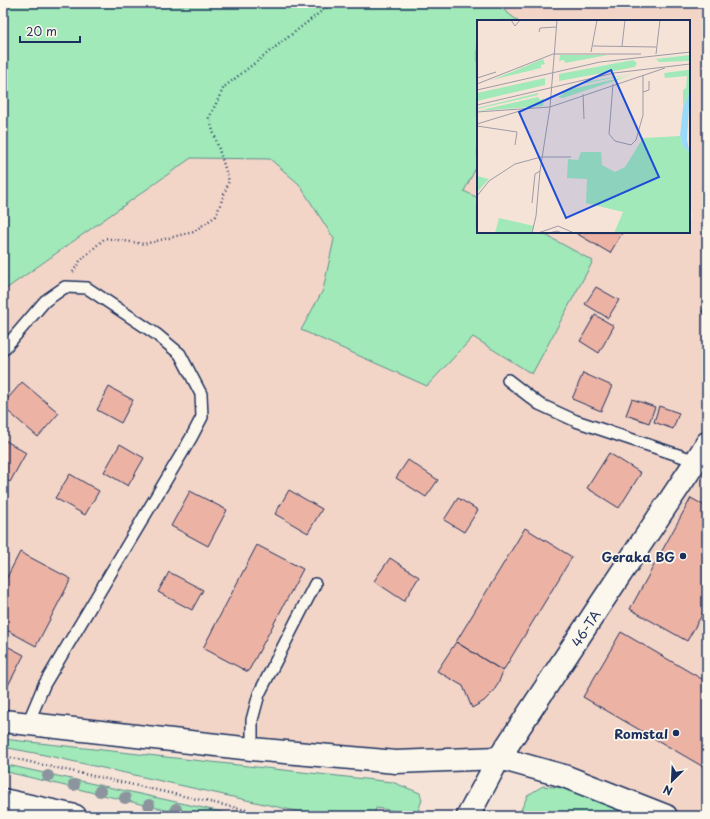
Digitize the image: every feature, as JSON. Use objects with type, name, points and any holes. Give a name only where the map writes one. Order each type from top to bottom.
[{"type":"main road","name":"46-ТА","points":[[468,816],[499,758],[602,602],[703,456]]},
{"type":"main road","points":[[3,720],[252,749],[396,762],[499,758],[564,776],[667,816]]},
{"type":"main road","points":[[3,800],[75,816]]},
{"type":"lane","points":[[3,350],[45,301],[65,287],[87,288],[156,334],[180,354],[201,394],[202,417],[191,438],[44,685],[28,723]]},
{"type":"lane","points":[[508,380],[539,404],[576,421],[703,456]]},
{"type":"lane","points":[[252,749],[252,720],[259,694],[315,584]]},
{"type":"path","points":[[65,287],[80,261],[106,238],[144,244],[193,232],[216,216],[229,181],[209,118],[224,87],[332,3]]},
{"type":"path","points":[[3,756],[273,816]]},
{"type":"path","points":[[380,816],[381,813],[396,816]]},
{"type":"shaded area","points":[[495,3],[707,3],[707,816],[666,816],[564,776],[396,762],[3,721],[3,291],[191,158],[270,159],[299,184],[334,239],[323,290],[301,330],[473,337],[593,261],[542,233],[690,233],[690,20],[517,20]]},
{"type":"shaded area","points":[[477,166],[477,198],[464,191]]},
{"type":"green space","points":[[3,3],[495,3],[517,20],[477,20],[477,166],[464,191],[477,198],[477,233],[542,233],[593,261],[532,374],[473,337],[427,386],[301,330],[323,290],[334,239],[299,184],[270,159],[191,158],[3,291]]},
{"type":"green space","points":[[3,739],[392,782],[420,793],[422,800],[417,814],[376,808],[374,816],[318,816],[3,747]]},
{"type":"green space","points":[[3,764],[240,816],[195,816],[161,809],[3,771]]},
{"type":"green space","points":[[543,786],[564,788],[637,816],[518,816],[528,795]]},
{"type":"building","points":[[576,233],[622,233],[610,253]]},
{"type":"building","points":[[596,287],[619,300],[608,318],[585,304]]},
{"type":"building","points":[[707,301],[707,314],[702,312]]},
{"type":"building","points":[[595,315],[614,326],[599,353],[580,341]]},
{"type":"building","points":[[583,373],[612,386],[601,411],[572,399]]},
{"type":"building","points":[[22,382],[59,413],[38,437],[3,407],[3,404]]},
{"type":"building","points":[[109,387],[133,400],[121,423],[97,410]]},
{"type":"building","points":[[632,399],[655,407],[649,423],[626,415]]},
{"type":"building","points":[[659,406],[679,413],[673,429],[654,422]]},
{"type":"building","points":[[3,439],[26,453],[10,482],[3,478]]},
{"type":"building","points":[[120,444],[144,458],[128,486],[104,472]]},
{"type":"building","points":[[609,453],[641,473],[619,508],[587,488]]},
{"type":"building","points":[[408,460],[438,480],[426,497],[396,478]]},
{"type":"building","points":[[70,474],[99,491],[85,515],[55,498]]},
{"type":"building","points":[[289,490],[322,509],[308,533],[275,514]]},
{"type":"building","points":[[190,491],[227,510],[208,546],[171,526]]},
{"type":"building","points":[[458,498],[478,510],[464,532],[444,520]]},
{"type":"building","name":"Geraka BG","points":[[691,498],[707,507],[707,606],[687,641],[630,609]]},
{"type":"building","points":[[525,528],[572,557],[503,671],[456,642]]},
{"type":"building","points":[[257,545],[303,569],[248,672],[203,648]]},
{"type":"building","points":[[20,552],[71,579],[36,646],[3,628],[3,585]]},
{"type":"building","points":[[390,558],[419,577],[404,601],[374,581]]},
{"type":"building","points":[[169,572],[203,590],[192,610],[158,592]]},
{"type":"building","name":"Romstal","points":[[621,632],[707,682],[707,769],[583,697]]},
{"type":"building","points":[[456,642],[503,671],[494,691],[484,701],[472,708],[463,686],[437,671]]},
{"type":"building","points":[[3,644],[24,655],[3,695]]},
{"type":"place","name":"Geraka BG","points":[[683,556]]},
{"type":"place","name":"Romstal","points":[[676,733]]}]
